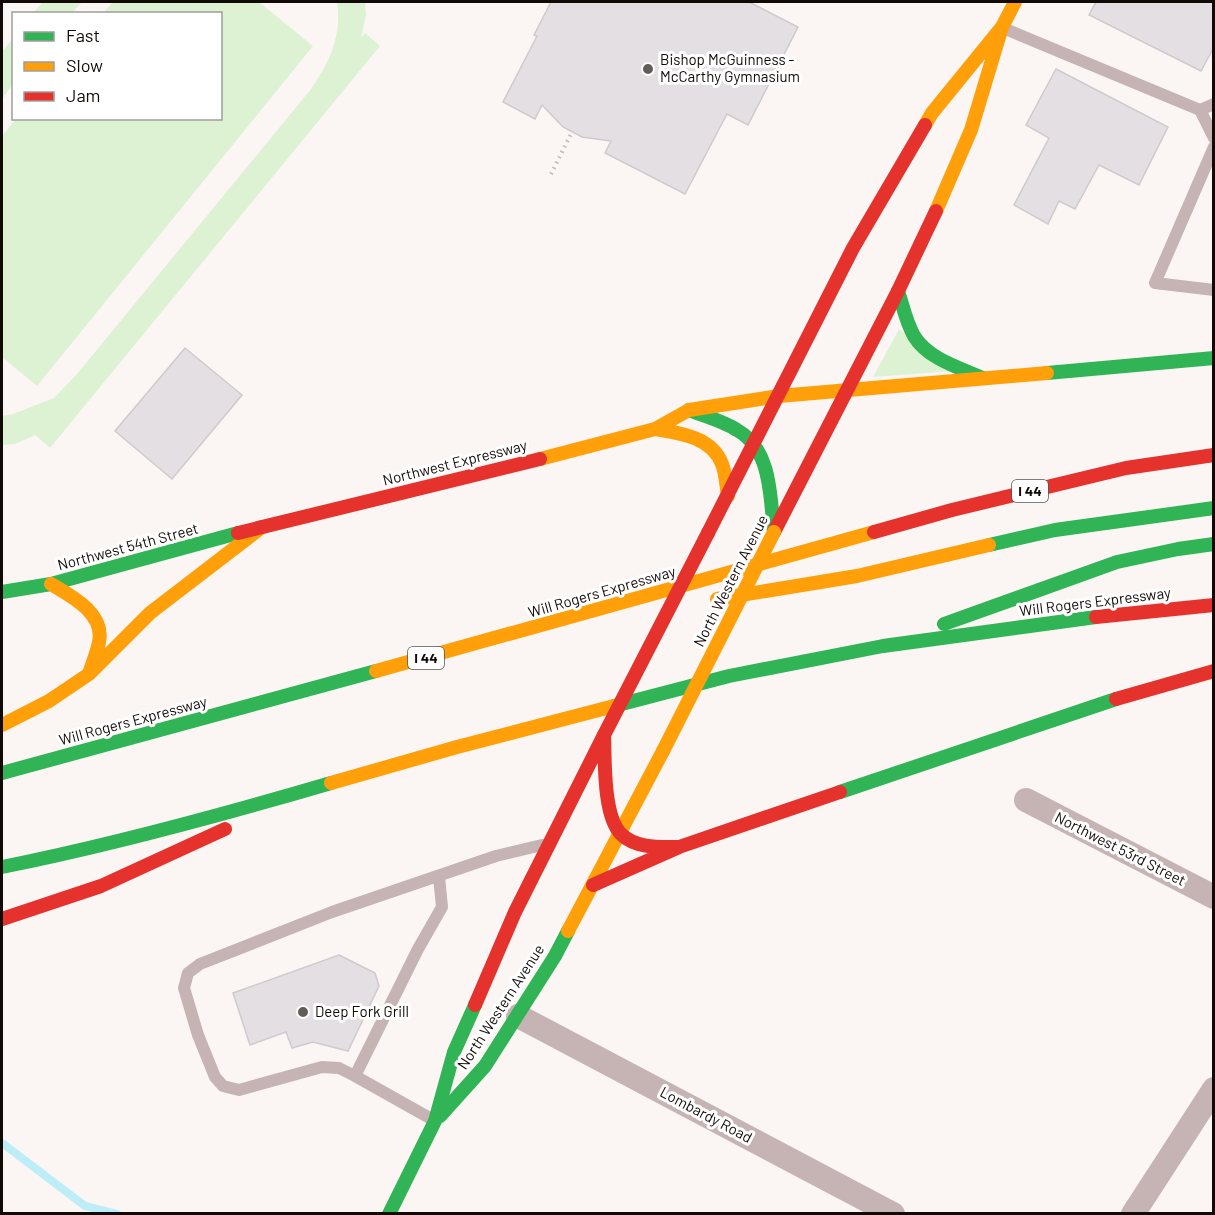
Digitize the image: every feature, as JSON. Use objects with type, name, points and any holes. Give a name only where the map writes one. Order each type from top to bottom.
[{"type":"main road","name":"North Western Avenue","points":[[435,1121],[485,1066],[555,956],[663,751],[898,291],[941,200],[970,130],[1002,27],[1015,2]]},
{"type":"main road","name":"North Western Avenue","points":[[389,1214],[435,1121],[454,1052],[515,912],[853,248],[932,113],[1002,27]]},
{"type":"main road","points":[[898,291],[909,324],[917,339],[936,356],[985,378]]},
{"type":"main road","name":"Northwest Expressway","points":[[262,528],[655,429],[689,411],[779,396],[847,389],[1214,358]]},
{"type":"main road","points":[[689,411],[738,430],[754,445],[766,467],[774,532]]},
{"type":"main road","name":"Northwest Expressway","points":[[655,429],[688,435],[706,443],[717,453],[722,463],[728,496]]},
{"type":"main road","name":"Will Rogers Expressway","points":[[2,773],[532,629],[952,510],[1126,468],[1214,455]]},
{"type":"main road","points":[[706,601],[856,576],[1055,530],[1214,508]]},
{"type":"main road","points":[[2,725],[49,701],[89,674],[150,613],[262,528]]},
{"type":"main road","name":"Northwest 54th Street","points":[[2,592],[51,584],[262,528]]},
{"type":"main road","points":[[884,646],[1117,562],[1214,544]]},
{"type":"main road","points":[[51,584],[84,603],[96,622],[100,640],[89,674]]},
{"type":"main road","points":[[532,629],[683,604]]},
{"type":"main road","name":"Will Rogers Expressway","points":[[2,867],[78,851],[238,810],[457,747],[729,676],[884,646],[1078,619],[1214,605]]},
{"type":"main road","points":[[593,885],[679,848],[1098,704],[1214,671]]},
{"type":"main road","points":[[604,735],[608,801],[620,833],[637,843],[653,847],[679,848]]},
{"type":"main road","points":[[2,919],[101,886],[314,787]]},
{"type":"street","name":"Northwest 53rd Street","points":[[1026,800],[1214,897]]},
{"type":"street","name":"Lombardy Road","points":[[518,1016],[893,1214]]},
{"type":"street","points":[[1133,1214],[1214,1089]]},
{"type":"lane","points":[[1002,27],[1200,110],[1214,138]]},
{"type":"lane","points":[[1200,110],[1214,104]]},
{"type":"lane","points":[[1214,147],[1155,283],[1214,290]]},
{"type":"lane","points":[[435,1121],[339,1068],[322,1067],[240,1090],[224,1086],[215,1077],[198,1035],[184,988],[188,973],[200,964],[332,912],[496,856],[549,843]]},
{"type":"lane","points":[[355,1076],[442,907],[439,877]]},
{"type":"path","points":[[551,174],[572,132]]},
{"type":"green space","points":[[43,2],[82,2],[73,12],[34,12]]},
{"type":"green space","points":[[113,2],[259,2],[313,46],[37,386],[2,357],[2,136],[15,120],[222,120],[222,12],[104,12]]},
{"type":"green space","points":[[337,2],[365,2],[366,15],[361,38],[365,33],[380,46],[50,448],[35,435],[15,444],[2,445],[2,416],[54,398],[77,374],[311,89],[324,69],[333,48],[338,26]]},
{"type":"green space","points":[[12,39],[12,85],[2,99],[2,52]]},
{"type":"green space","points":[[899,329],[953,371],[873,377]]},
{"type":"building","name":"Bishop McGuinness - McCarthy Gymnasium","points":[[551,2],[749,2],[798,27],[748,125],[727,114],[685,194],[605,153],[611,141],[582,137],[563,127],[542,105],[535,119],[503,102],[537,36],[534,35]]},
{"type":"building","points":[[1096,2],[1214,2],[1214,47],[1201,71],[1089,15]]},
{"type":"building","points":[[1056,69],[1168,127],[1139,185],[1099,165],[1075,209],[1059,201],[1048,224],[1014,205],[1049,138],[1026,125]]},
{"type":"building","points":[[185,348],[242,395],[172,479],[115,431]]},
{"type":"building","name":"Deep Fork Grill","points":[[339,955],[375,973],[379,986],[348,1051],[313,1042],[292,1048],[286,1032],[250,1045],[233,993]]},
{"type":"waterway","points":[[2,1143],[85,1206],[117,1214]]},
{"type":"traffic: fast","points":[[898,291],[909,325],[920,344],[945,362],[983,378]]},
{"type":"traffic: fast","points":[[1047,373],[1214,358]]},
{"type":"traffic: fast","points":[[689,410],[732,427],[757,449],[767,475],[774,532]]},
{"type":"traffic: fast","points":[[989,545],[1055,530],[1214,508]]},
{"type":"traffic: fast","points":[[2,592],[51,584],[238,533]]},
{"type":"traffic: fast","points":[[944,624],[1117,562],[1214,544]]},
{"type":"traffic: fast","points":[[614,706],[729,676],[883,646],[1096,617]]},
{"type":"traffic: fast","points":[[2,773],[376,671]]},
{"type":"traffic: fast","points":[[840,792],[1116,699]]},
{"type":"traffic: fast","points":[[2,867],[167,829],[331,783]]},
{"type":"traffic: fast","points":[[440,1116],[485,1066],[555,956],[568,931]]},
{"type":"traffic: fast","points":[[389,1214],[435,1121],[454,1052],[475,1005]]},
{"type":"traffic: slow","points":[[936,211],[971,130],[1002,27],[1015,2]]},
{"type":"traffic: slow","points":[[925,125],[932,113],[1002,27]]},
{"type":"traffic: slow","points":[[779,396],[1047,373]]},
{"type":"traffic: slow","points":[[540,459],[655,429],[689,410],[779,396]]},
{"type":"traffic: slow","points":[[655,429],[694,438],[711,448],[722,464],[728,496]]},
{"type":"traffic: slow","points":[[2,725],[49,701],[89,674],[150,613],[262,527]]},
{"type":"traffic: slow","points":[[663,751],[774,532]]},
{"type":"traffic: slow","points":[[376,671],[874,532]]},
{"type":"traffic: slow","points":[[717,599],[857,576],[989,545]]},
{"type":"traffic: slow","points":[[51,584],[77,600],[97,622],[99,642],[89,674]]},
{"type":"traffic: slow","points":[[331,783],[614,706]]},
{"type":"traffic: slow","points":[[568,931],[663,751]]},
{"type":"traffic: jam","points":[[708,533],[853,248],[925,125]]},
{"type":"traffic: jam","points":[[774,532],[898,291],[936,211]]},
{"type":"traffic: jam","points":[[874,532],[952,510],[1126,468],[1214,455]]},
{"type":"traffic: jam","points":[[238,533],[540,459]]},
{"type":"traffic: jam","points":[[604,735],[708,533]]},
{"type":"traffic: jam","points":[[1096,617],[1214,605]]},
{"type":"traffic: jam","points":[[1116,699],[1214,671]]},
{"type":"traffic: jam","points":[[475,1005],[515,912],[604,735]]},
{"type":"traffic: jam","points":[[604,735],[606,787],[615,826],[627,839],[641,845],[679,847]]},
{"type":"traffic: jam","points":[[593,885],[679,847],[840,792]]},
{"type":"traffic: jam","points":[[2,919],[101,886],[225,829]]},
{"type":"place","name":"Bishop McGuinness - McCarthy Gymnasium","points":[[648,69]]},
{"type":"place","name":"Deep Fork Grill","points":[[303,1012]]}]
